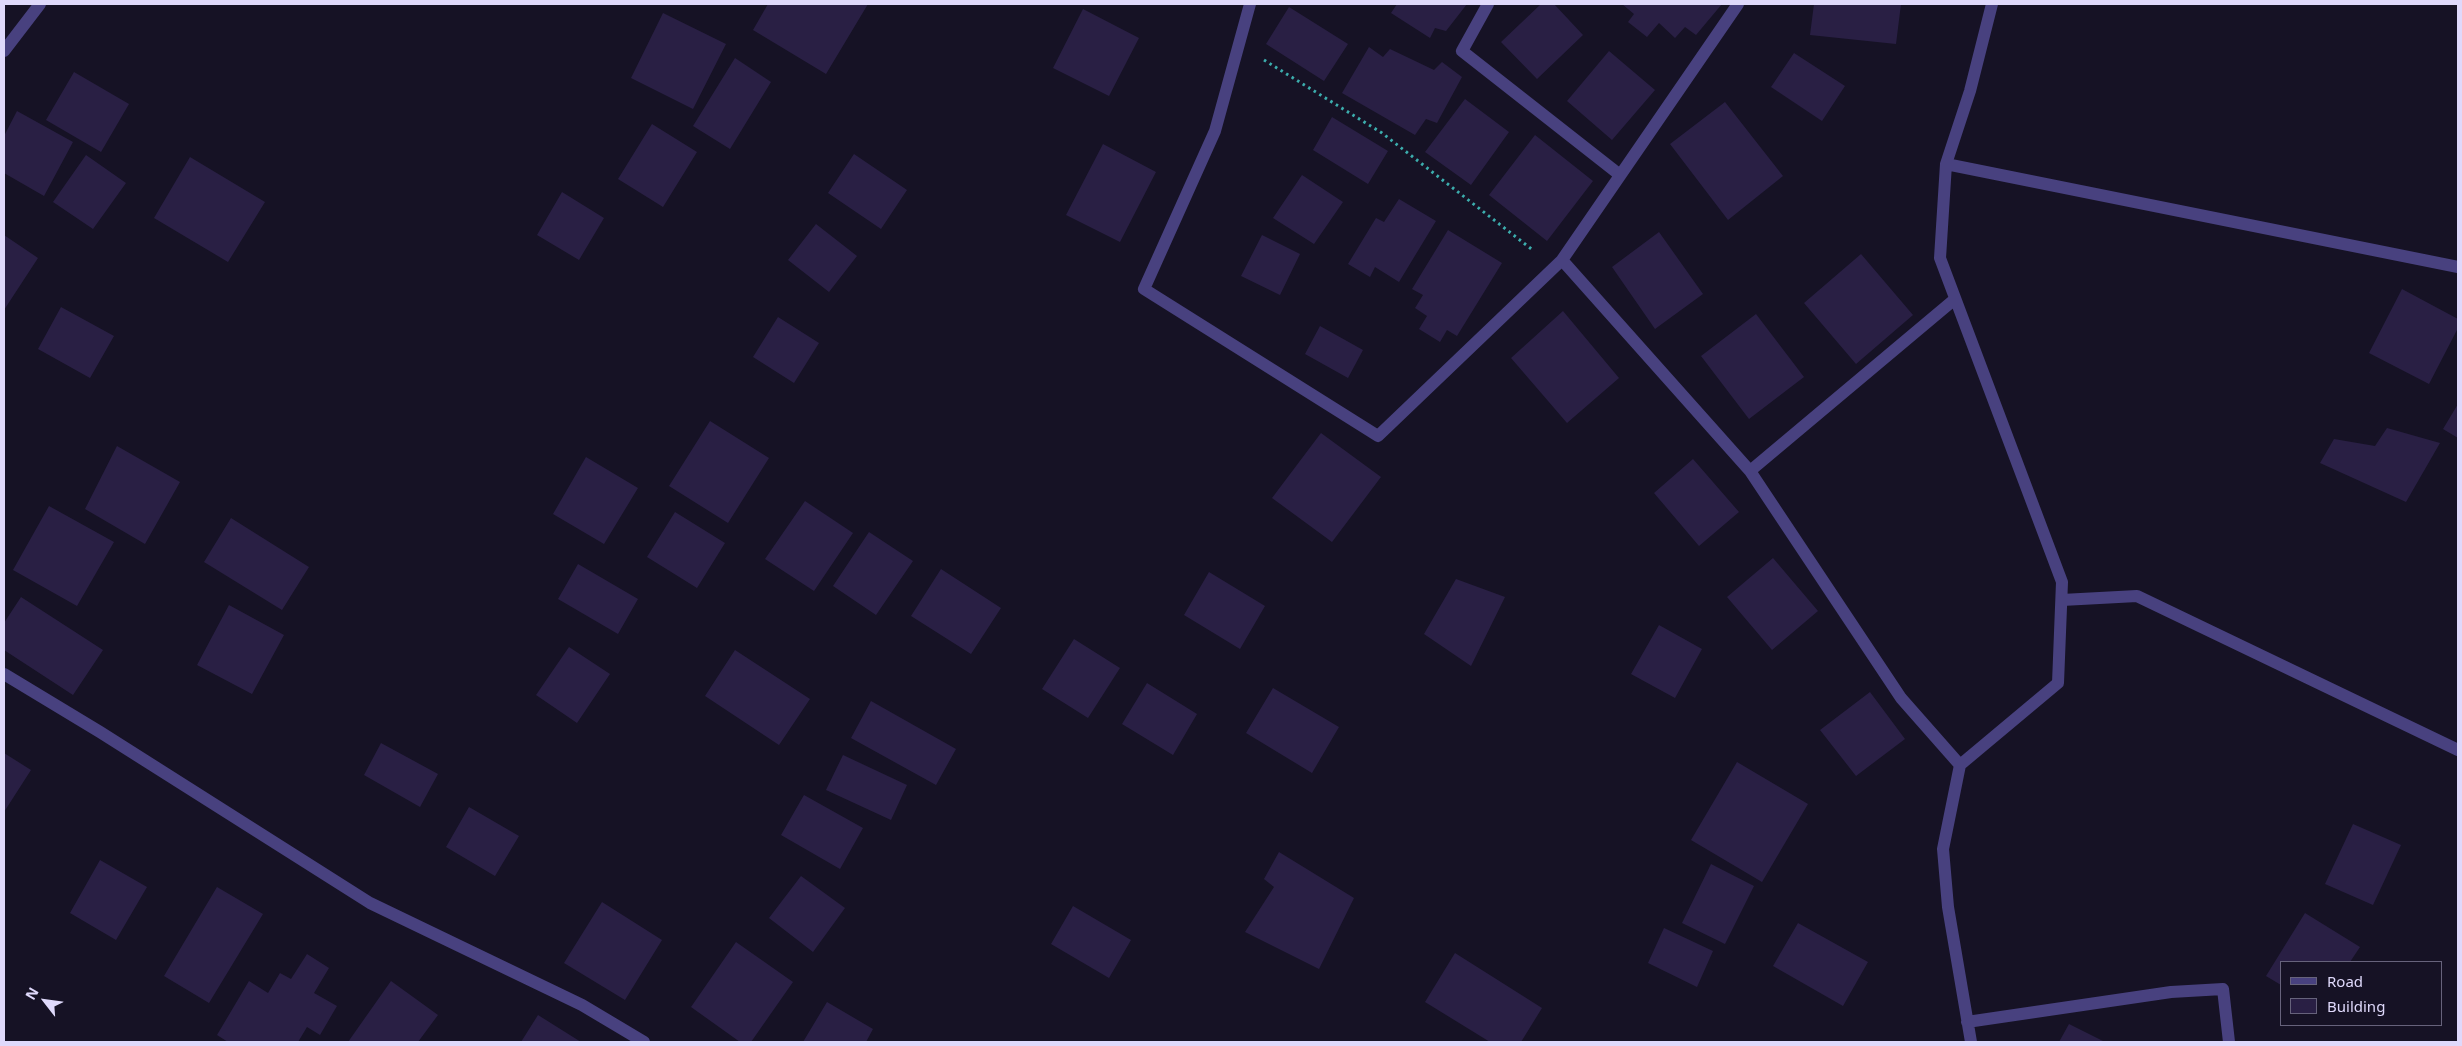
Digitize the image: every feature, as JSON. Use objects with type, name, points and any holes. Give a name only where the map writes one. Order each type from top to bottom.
[{"type":"street","points":[[4,51],[40,4]]},
{"type":"street","points":[[1250,4],[1215,130],[1144,289],[1378,436],[1558,264],[1738,4]]},
{"type":"street","points":[[1488,4],[1462,51],[1620,175]]},
{"type":"street","points":[[1971,1042],[1948,907],[1943,849],[1960,765],[2058,683],[2062,600],[2062,582],[1940,258],[1946,164],[1970,91],[1992,4]]},
{"type":"street","points":[[1946,164],[2458,267]]},
{"type":"street","points":[[1558,264],[1750,471],[1901,698],[1960,765]]},
{"type":"street","points":[[1750,471],[1955,299]]},
{"type":"street","points":[[2062,600],[2137,596],[2458,750]]},
{"type":"street","points":[[4,674],[100,732],[370,903],[582,1005],[644,1042]]},
{"type":"street","points":[[1968,1022],[2171,992],[2223,989],[2229,1042]]},
{"type":"path","points":[[1238,44],[1382,134],[1558,264]]},
{"type":"building","points":[[768,4],[868,4],[826,74],[753,30]]},
{"type":"building","points":[[1397,4],[1467,4],[1446,31],[1435,28],[1430,38],[1391,13]]},
{"type":"building","points":[[1541,4],[1554,4],[1583,35],[1537,79],[1501,42]]},
{"type":"building","points":[[1622,4],[1722,4],[1696,35],[1685,27],[1675,38],[1659,23],[1647,37],[1628,22],[1634,14]]},
{"type":"building","points":[[1814,4],[1901,4],[1896,44],[1810,35]]},
{"type":"building","points":[[1289,7],[1348,44],[1324,81],[1266,44]]},
{"type":"building","points":[[1083,9],[1139,38],[1109,96],[1053,68]]},
{"type":"building","points":[[663,13],[726,44],[693,109],[631,78]]},
{"type":"building","points":[[1369,47],[1383,57],[1390,49],[1434,70],[1442,62],[1462,77],[1437,123],[1426,119],[1415,135],[1342,93]]},
{"type":"building","points":[[1609,51],[1655,90],[1612,140],[1567,101]]},
{"type":"building","points":[[1794,53],[1845,86],[1822,121],[1771,87]]},
{"type":"building","points":[[735,58],[771,82],[730,149],[693,126]]},
{"type":"building","points":[[74,72],[129,104],[101,152],[46,120]]},
{"type":"building","points":[[1465,99],[1509,132],[1471,185],[1425,152]]},
{"type":"building","points":[[1725,102],[1783,176],[1728,220],[1670,144]]},
{"type":"building","points":[[17,111],[73,142],[44,196],[4,173],[4,136]]},
{"type":"building","points":[[1332,117],[1388,151],[1368,184],[1313,150]]},
{"type":"building","points":[[652,124],[697,152],[663,207],[618,179]]},
{"type":"building","points":[[1535,135],[1593,181],[1547,241],[1489,195]]},
{"type":"building","points":[[1103,144],[1156,172],[1120,242],[1066,215]]},
{"type":"building","points":[[854,154],[907,190],[881,229],[828,193]]},
{"type":"building","points":[[86,155],[126,183],[93,229],[53,202]]},
{"type":"building","points":[[190,157],[265,202],[228,262],[154,218]]},
{"type":"building","points":[[1302,175],[1343,202],[1314,244],[1273,218]]},
{"type":"building","points":[[562,192],[604,218],[579,260],[537,235]]},
{"type":"building","points":[[1399,199],[1436,221],[1399,282],[1375,267],[1370,277],[1348,264],[1376,218],[1384,222]]},
{"type":"building","points":[[816,224],[857,256],[829,292],[788,260]]},
{"type":"building","points":[[1448,230],[1502,263],[1457,336],[1447,330],[1440,342],[1419,329],[1427,316],[1415,308],[1423,295],[1412,289]]},
{"type":"building","points":[[1659,232],[1703,294],[1655,329],[1612,267]]},
{"type":"building","points":[[4,235],[38,258],[4,310]]},
{"type":"building","points":[[1262,235],[1300,254],[1280,295],[1241,276]]},
{"type":"building","points":[[1861,254],[1913,315],[1856,364],[1804,303]]},
{"type":"building","points":[[2402,289],[2458,319],[2458,328],[2429,384],[2369,353]]},
{"type":"building","points":[[61,307],[114,336],[90,378],[38,349]]},
{"type":"building","points":[[1563,311],[1619,378],[1567,423],[1511,358]]},
{"type":"building","points":[[1756,314],[1804,377],[1749,419],[1701,356]]},
{"type":"building","points":[[778,317],[819,343],[794,383],[753,357]]},
{"type":"building","points":[[1320,326],[1363,350],[1348,378],[1305,354]]},
{"type":"building","points":[[2458,404],[2458,438],[2443,429]]},
{"type":"building","points":[[710,421],[769,458],[728,523],[669,486]]},
{"type":"building","points":[[2387,428],[2440,443],[2406,502],[2320,463],[2334,439],[2375,446]]},
{"type":"building","points":[[1321,433],[1381,477],[1332,542],[1272,498]]},
{"type":"building","points":[[117,446],[180,482],[145,544],[85,509]]},
{"type":"building","points":[[586,457],[638,488],[604,544],[553,514]]},
{"type":"building","points":[[1693,459],[1739,512],[1699,546],[1654,493]]},
{"type":"building","points":[[805,501],[853,533],[814,591],[765,559]]},
{"type":"building","points":[[49,506],[114,542],[77,606],[13,570]]},
{"type":"building","points":[[675,512],[725,543],[697,588],[647,557]]},
{"type":"building","points":[[231,518],[309,567],[282,610],[204,562]]},
{"type":"building","points":[[869,532],[913,561],[876,615],[833,586]]},
{"type":"building","points":[[1773,558],[1818,611],[1772,650],[1727,597]]},
{"type":"building","points":[[578,564],[638,599],[618,634],[558,599]]},
{"type":"building","points":[[941,569],[1001,608],[971,654],[911,616]]},
{"type":"building","points":[[1209,572],[1265,606],[1240,649],[1184,615]]},
{"type":"building","points":[[1456,579],[1505,597],[1471,666],[1424,634]]},
{"type":"building","points":[[21,597],[103,650],[73,695],[4,650],[4,623]]},
{"type":"building","points":[[229,605],[284,635],[252,694],[197,665]]},
{"type":"building","points":[[1659,625],[1702,649],[1675,698],[1631,674]]},
{"type":"building","points":[[1074,639],[1120,668],[1088,718],[1042,689]]},
{"type":"building","points":[[569,647],[610,674],[577,723],[536,695]]},
{"type":"building","points":[[735,650],[810,699],[779,745],[705,696]]},
{"type":"building","points":[[1147,683],[1197,714],[1173,755],[1122,724]]},
{"type":"building","points":[[1273,688],[1339,727],[1312,773],[1246,733]]},
{"type":"building","points":[[1870,692],[1905,739],[1856,776],[1820,730]]},
{"type":"building","points":[[871,701],[956,749],[936,785],[851,738]]},
{"type":"building","points":[[381,743],[438,774],[420,807],[364,775]]},
{"type":"building","points":[[4,753],[31,770],[4,812]]},
{"type":"building","points":[[843,755],[907,785],[891,820],[826,790]]},
{"type":"building","points":[[1737,762],[1808,804],[1762,882],[1691,840]]},
{"type":"building","points":[[804,795],[863,828],[840,869],[781,835]]},
{"type":"building","points":[[469,807],[519,836],[495,876],[446,847]]},
{"type":"building","points":[[2353,824],[2401,845],[2373,905],[2325,884]]},
{"type":"building","points":[[1279,852],[1354,898],[1319,969],[1245,932],[1274,887],[1264,879]]},
{"type":"building","points":[[100,860],[147,887],[116,940],[70,913]]},
{"type":"building","points":[[1711,864],[1754,886],[1725,944],[1682,923]]},
{"type":"building","points":[[801,876],[845,908],[813,952],[769,918]]},
{"type":"building","points":[[217,887],[263,914],[209,1003],[164,976]]},
{"type":"building","points":[[602,902],[662,940],[625,1000],[564,963]]},
{"type":"building","points":[[1073,906],[1131,940],[1109,978],[1051,944]]},
{"type":"building","points":[[2305,913],[2360,947],[2351,961],[2280,961],[2280,984],[2266,976]]},
{"type":"building","points":[[1798,923],[1868,962],[1843,1006],[1773,966]]},
{"type":"building","points":[[1664,928],[1713,951],[1697,987],[1648,963]]},
{"type":"building","points":[[736,942],[793,982],[751,1042],[740,1042],[691,1007]]},
{"type":"building","points":[[1455,953],[1542,1008],[1521,1042],[1490,1042],[1425,1002]]},
{"type":"building","points":[[307,954],[329,968],[314,993],[337,1006],[320,1035],[307,1027],[298,1042],[228,1042],[217,1035],[249,981],[268,993],[280,973],[291,979]]},
{"type":"building","points":[[391,981],[438,1015],[418,1042],[348,1042]]},
{"type":"building","points":[[827,1002],[873,1029],[866,1042],[803,1042]]},
{"type":"building","points":[[538,1015],[581,1042],[521,1042]]},
{"type":"building","points":[[2069,1024],[2105,1042],[2059,1042]]}]
